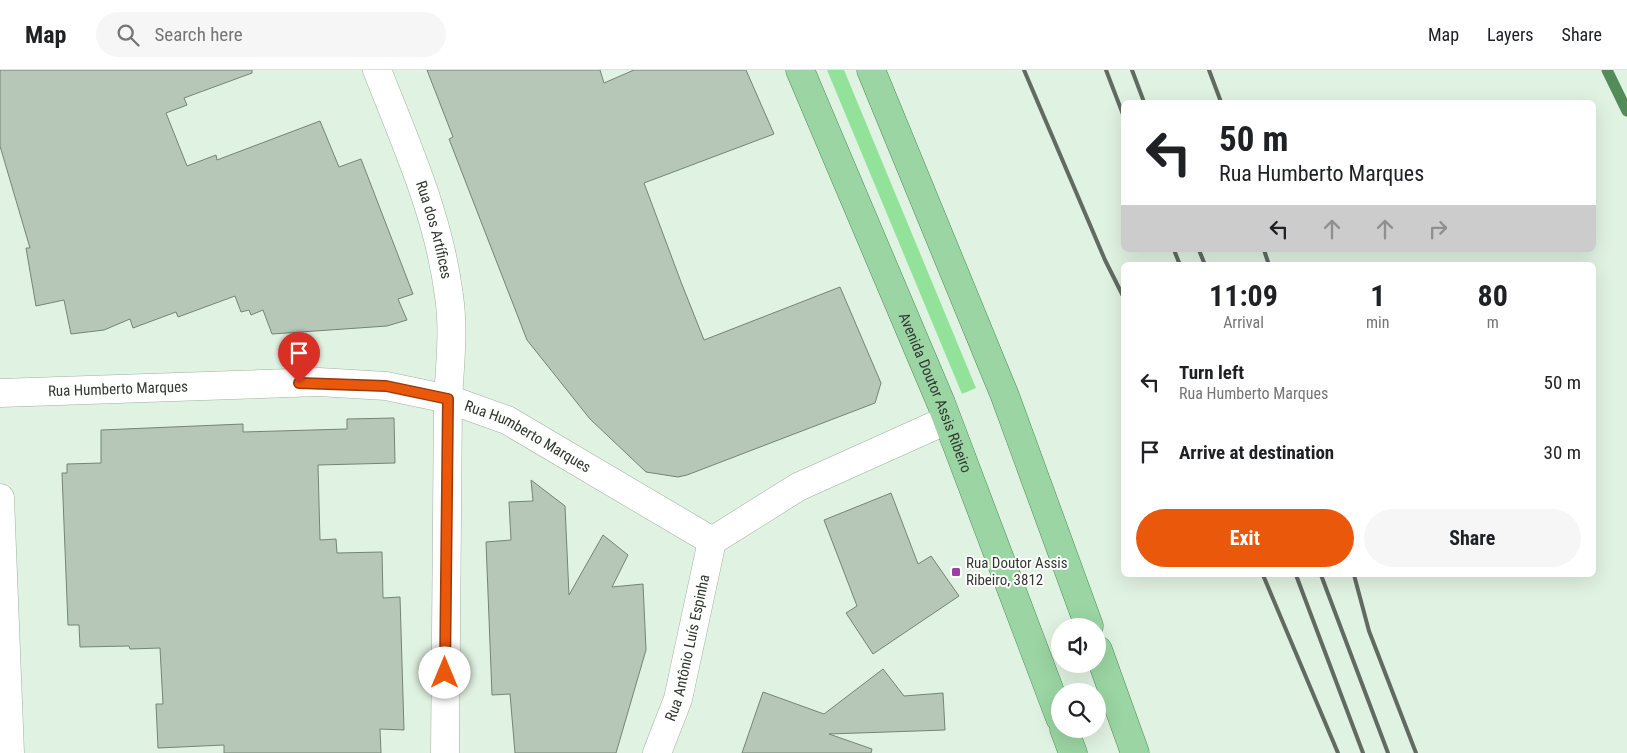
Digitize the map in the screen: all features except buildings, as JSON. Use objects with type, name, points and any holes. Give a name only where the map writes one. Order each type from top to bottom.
[{"type":"main road","name":"Avenida Doutor Assis Ribeiro","points":[[800,70],[947,420],[1051,694]]},
{"type":"main road","points":[[871,70],[1005,396],[1086,618]]},
{"type":"main road","points":[[1106,672],[1135,753]]},
{"type":"main road","points":[[1067,738],[1073,753]]},
{"type":"street","name":"Rua dos Artífices","points":[[377,70],[425,195],[440,243],[450,297],[451,350],[448,399],[445,753]]},
{"type":"street","name":"Rua Humberto Marques","points":[[0,393],[319,382],[386,386],[448,399],[507,420],[712,541]]},
{"type":"street","points":[[712,541],[798,487],[947,420]]},
{"type":"street","points":[[0,498],[10,753]]},
{"type":"street","name":"Rua Antônio Luís Espinha","points":[[657,753],[678,699],[712,541]]},
{"type":"green space","points":[[827,70],[844,70],[976,388],[962,394]]},
{"type":"waterway","points":[[1607,70],[1627,111]]},
{"type":"railway","points":[[1024,70],[1105,260],[1121,292]]},
{"type":"railway","points":[[1106,70],[1121,109]]},
{"type":"railway","points":[[1132,70],[1143,100]]},
{"type":"railway","points":[[1209,70],[1220,100]]},
{"type":"railway","points":[[1175,252],[1179,262]]},
{"type":"railway","points":[[1200,252],[1204,262]]},
{"type":"railway","points":[[1265,252],[1268,262]]},
{"type":"railway","points":[[1264,577],[1338,753]]},
{"type":"railway","points":[[1297,577],[1363,753]]},
{"type":"railway","points":[[1322,577],[1388,753]]},
{"type":"railway","points":[[1355,577],[1369,631],[1416,753]]},
{"type":"place","name":"Rua Doutor Assis Ribeiro, 3812","points":[[956,572]]},
{"type":"route","points":[[299,383],[319,382],[386,386],[448,399],[445,673]]}]
